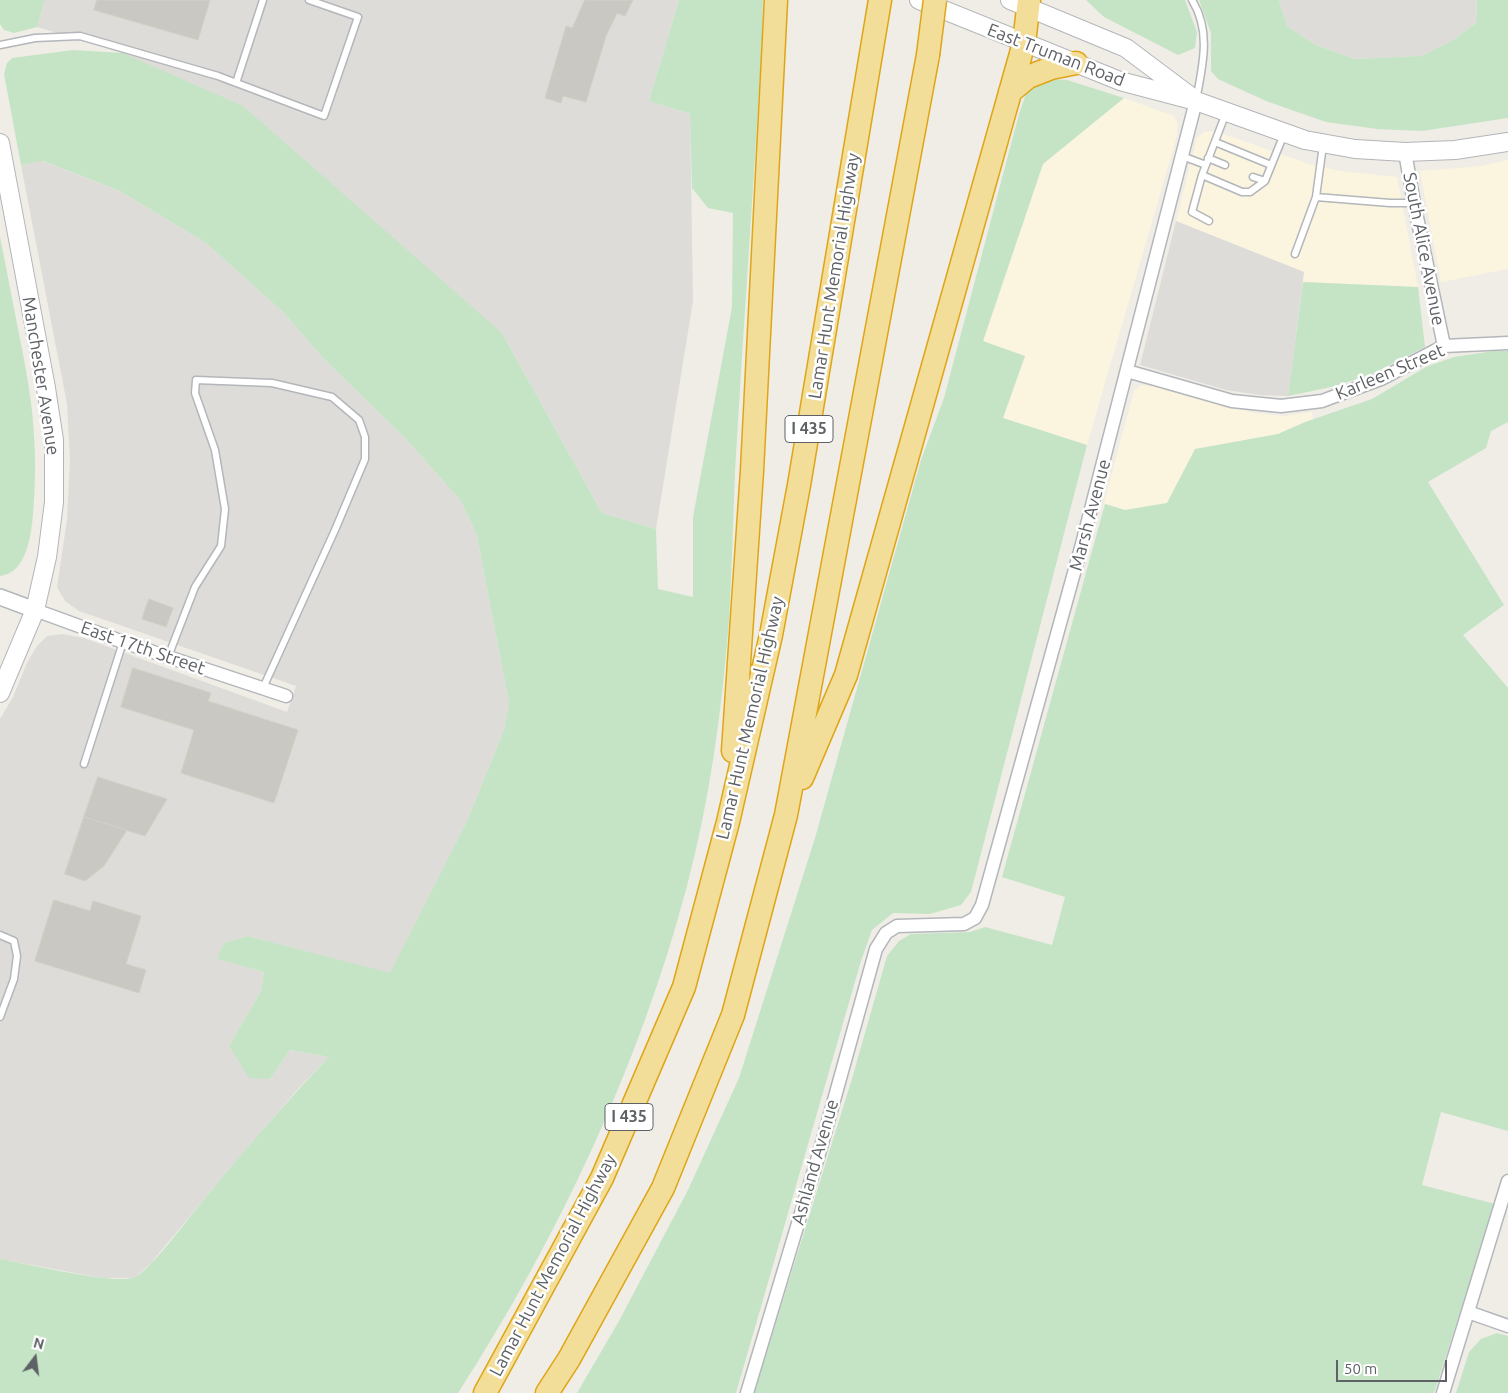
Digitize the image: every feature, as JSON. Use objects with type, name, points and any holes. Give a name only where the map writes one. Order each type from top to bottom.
[{"type":"highway","name":"Lamar Hunt Memorial Highway","points":[[485,1393],[602,1178],[684,987],[728,822],[771,635],[799,485],[880,0]]},
{"type":"highway","name":"I 435","points":[[547,1393],[570,1359],[663,1188],[733,1015],[786,815],[928,55],[935,0]]},
{"type":"highway","points":[[728,822],[752,470],[775,1]]},
{"type":"highway","points":[[786,815],[846,675],[1024,43],[1023,2]]},
{"type":"highway","points":[[1010,92],[1028,77],[1051,68],[1076,63]]},
{"type":"main road","name":"East Truman Road","points":[[919,0],[1120,81],[1196,101],[1305,140],[1355,149],[1405,152],[1455,150],[1508,142]]},
{"type":"main road","name":"East Truman Road","points":[[1023,2],[1126,48],[1196,101]]},
{"type":"main road","name":"Manchester Avenue","points":[[0,144],[54,440],[54,502],[47,557],[35,610],[0,693]]},
{"type":"street","name":"Marsh Avenue","points":[[886,933],[897,926],[964,924],[975,918],[982,905],[1082,544],[1196,101]]},
{"type":"street","name":"South Alice Avenue","points":[[1405,152],[1444,346]]},
{"type":"street","name":"Karleen Street","points":[[1127,370],[1232,401],[1281,406],[1322,401],[1381,379],[1444,346],[1508,343]]},
{"type":"street","name":"East 17th Street","points":[[0,597],[123,642],[286,696]]},
{"type":"street","name":"Ashland Avenue","points":[[747,1393],[876,949],[886,933]]},
{"type":"street","points":[[1443,1393],[1508,1181]]},
{"type":"street","points":[[1468,1312],[1508,1326]]},
{"type":"lane","points":[[236,83],[263,0]]},
{"type":"lane","points":[[0,45],[35,38],[80,36],[218,76],[324,116],[358,16],[309,0]]},
{"type":"lane","points":[[1192,0],[1200,18],[1205,43],[1196,101]]},
{"type":"lane","points":[[1209,221],[1192,212],[1202,175],[1227,112]]},
{"type":"lane","points":[[1202,175],[1242,192],[1250,192],[1265,181],[1284,133]]},
{"type":"lane","points":[[1215,142],[1271,165]]},
{"type":"lane","points":[[1294,254],[1316,197],[1323,143]]},
{"type":"lane","points":[[1182,156],[1225,165]]},
{"type":"lane","points":[[1253,177],[1265,181]]},
{"type":"lane","points":[[1316,197],[1414,203]]},
{"type":"lane","points":[[168,657],[195,587],[220,546],[225,509],[215,450],[195,393],[196,380],[272,383],[332,397],[359,420],[365,437],[365,459],[263,688]]},
{"type":"lane","points":[[84,764],[123,642]]},
{"type":"lane","points":[[0,935],[14,941],[17,956],[14,979],[0,1017]]},
{"type":"shaded area","points":[[45,0],[679,0],[649,101],[690,114],[693,301],[656,529],[602,513],[502,333],[123,53],[37,27]]},
{"type":"shaded area","points":[[1279,0],[1477,0],[1476,23],[1453,40],[1421,56],[1354,59],[1316,45],[1287,26]]},
{"type":"shaded area","points":[[1124,98],[1174,116],[1178,124],[1177,136],[1087,445],[1003,418],[1025,356],[983,342],[1043,164]]},
{"type":"shaded area","points":[[1215,131],[1312,165],[1341,171],[1397,177],[1418,287],[1303,282],[1304,272],[1176,221],[1197,138],[1204,132]]},
{"type":"shaded area","points":[[1508,160],[1508,269],[1441,282],[1420,171],[1481,166]]},
{"type":"shaded area","points":[[42,161],[120,191],[206,243],[284,313],[323,358],[405,438],[461,501],[477,536],[509,703],[504,730],[467,821],[390,974],[248,936],[224,943],[218,959],[264,972],[261,991],[229,1046],[270,1079],[290,1050],[329,1057],[296,1091],[151,1263],[134,1278],[102,1278],[0,1259],[0,719],[13,697],[27,663],[37,646],[47,636],[62,634],[84,638],[287,712],[296,686],[79,611],[65,601],[57,587],[67,520],[70,459],[67,404],[21,165]]},
{"type":"shaded area","points":[[1176,221],[1304,272],[1288,396],[1260,395],[1226,390],[1140,365]]},
{"type":"shaded area","points":[[1140,385],[1154,386],[1254,413],[1285,416],[1312,412],[1313,419],[1278,434],[1195,449],[1167,503],[1125,510],[1104,503],[1134,391]]},
{"type":"green space","points":[[0,0],[45,0],[37,27],[14,33],[4,30],[0,24]]},
{"type":"green space","points":[[679,0],[763,0],[726,654],[719,721],[709,787],[687,886],[668,953],[620,1084],[562,1211],[495,1334],[458,1393],[0,1393],[0,1259],[110,1279],[135,1277],[160,1254],[248,1147],[329,1057],[290,1050],[270,1079],[249,1078],[229,1046],[261,991],[264,972],[217,959],[224,943],[248,936],[390,973],[467,821],[504,730],[509,703],[477,536],[461,501],[405,438],[323,358],[284,313],[206,243],[120,191],[43,161],[21,165],[4,74],[7,63],[12,58],[73,50],[123,53],[243,106],[502,333],[602,513],[656,529],[658,589],[693,597],[693,517],[732,307],[733,213],[708,208],[692,188],[690,114],[649,101]]},
{"type":"green space","points":[[1086,0],[1185,0],[1197,32],[1195,48],[1178,55],[1104,17]]},
{"type":"green space","points":[[1199,0],[1279,0],[1287,26],[1316,45],[1354,59],[1421,56],[1453,40],[1476,23],[1477,0],[1508,0],[1508,118],[1422,131],[1377,129],[1326,122],[1266,101],[1218,79],[1211,71],[1211,33]]},
{"type":"green space","points":[[1051,79],[1067,80],[1124,98],[1043,164],[983,341],[1025,356],[1003,418],[1087,445],[971,892],[961,905],[930,914],[893,913],[872,930],[861,961],[736,1393],[577,1393],[619,1321],[688,1190],[739,1078],[815,838],[921,460],[944,398],[1019,114],[1027,91]]},
{"type":"green space","points":[[0,237],[28,385],[35,466],[32,523],[26,552],[16,568],[0,576]]},
{"type":"green space","points":[[1303,282],[1418,287],[1425,347],[1374,373],[1336,386],[1288,396]]},
{"type":"green space","points":[[1494,351],[1508,351],[1508,422],[1491,431],[1486,448],[1428,482],[1504,605],[1463,635],[1508,688],[1508,1131],[1441,1112],[1422,1185],[1495,1204],[1434,1393],[754,1393],[851,1082],[887,956],[899,941],[911,934],[970,932],[985,927],[1052,945],[1065,897],[1002,877],[1105,504],[1125,510],[1167,503],[1195,449],[1278,434],[1305,422],[1372,399],[1426,367],[1454,357]]},
{"type":"green space","points":[[1497,1333],[1508,1336],[1508,1393],[1456,1393],[1469,1352],[1481,1339]]},
{"type":"building","points":[[97,0],[210,0],[198,40],[94,10]]},
{"type":"building","points":[[585,0],[633,0],[625,16],[617,13],[606,36],[586,102],[563,96],[561,103],[545,98],[566,26],[572,28]]},
{"type":"building","points":[[149,599],[173,608],[166,627],[142,619]]},
{"type":"building","points":[[133,668],[211,693],[208,701],[298,730],[274,803],[181,773],[194,730],[121,707]]},
{"type":"building","points":[[98,777],[167,799],[145,836],[84,817]]},
{"type":"building","points":[[84,817],[127,830],[104,866],[85,881],[65,874]]},
{"type":"building","points":[[54,900],[90,911],[93,901],[141,916],[126,964],[146,970],[139,993],[35,961]]}]
